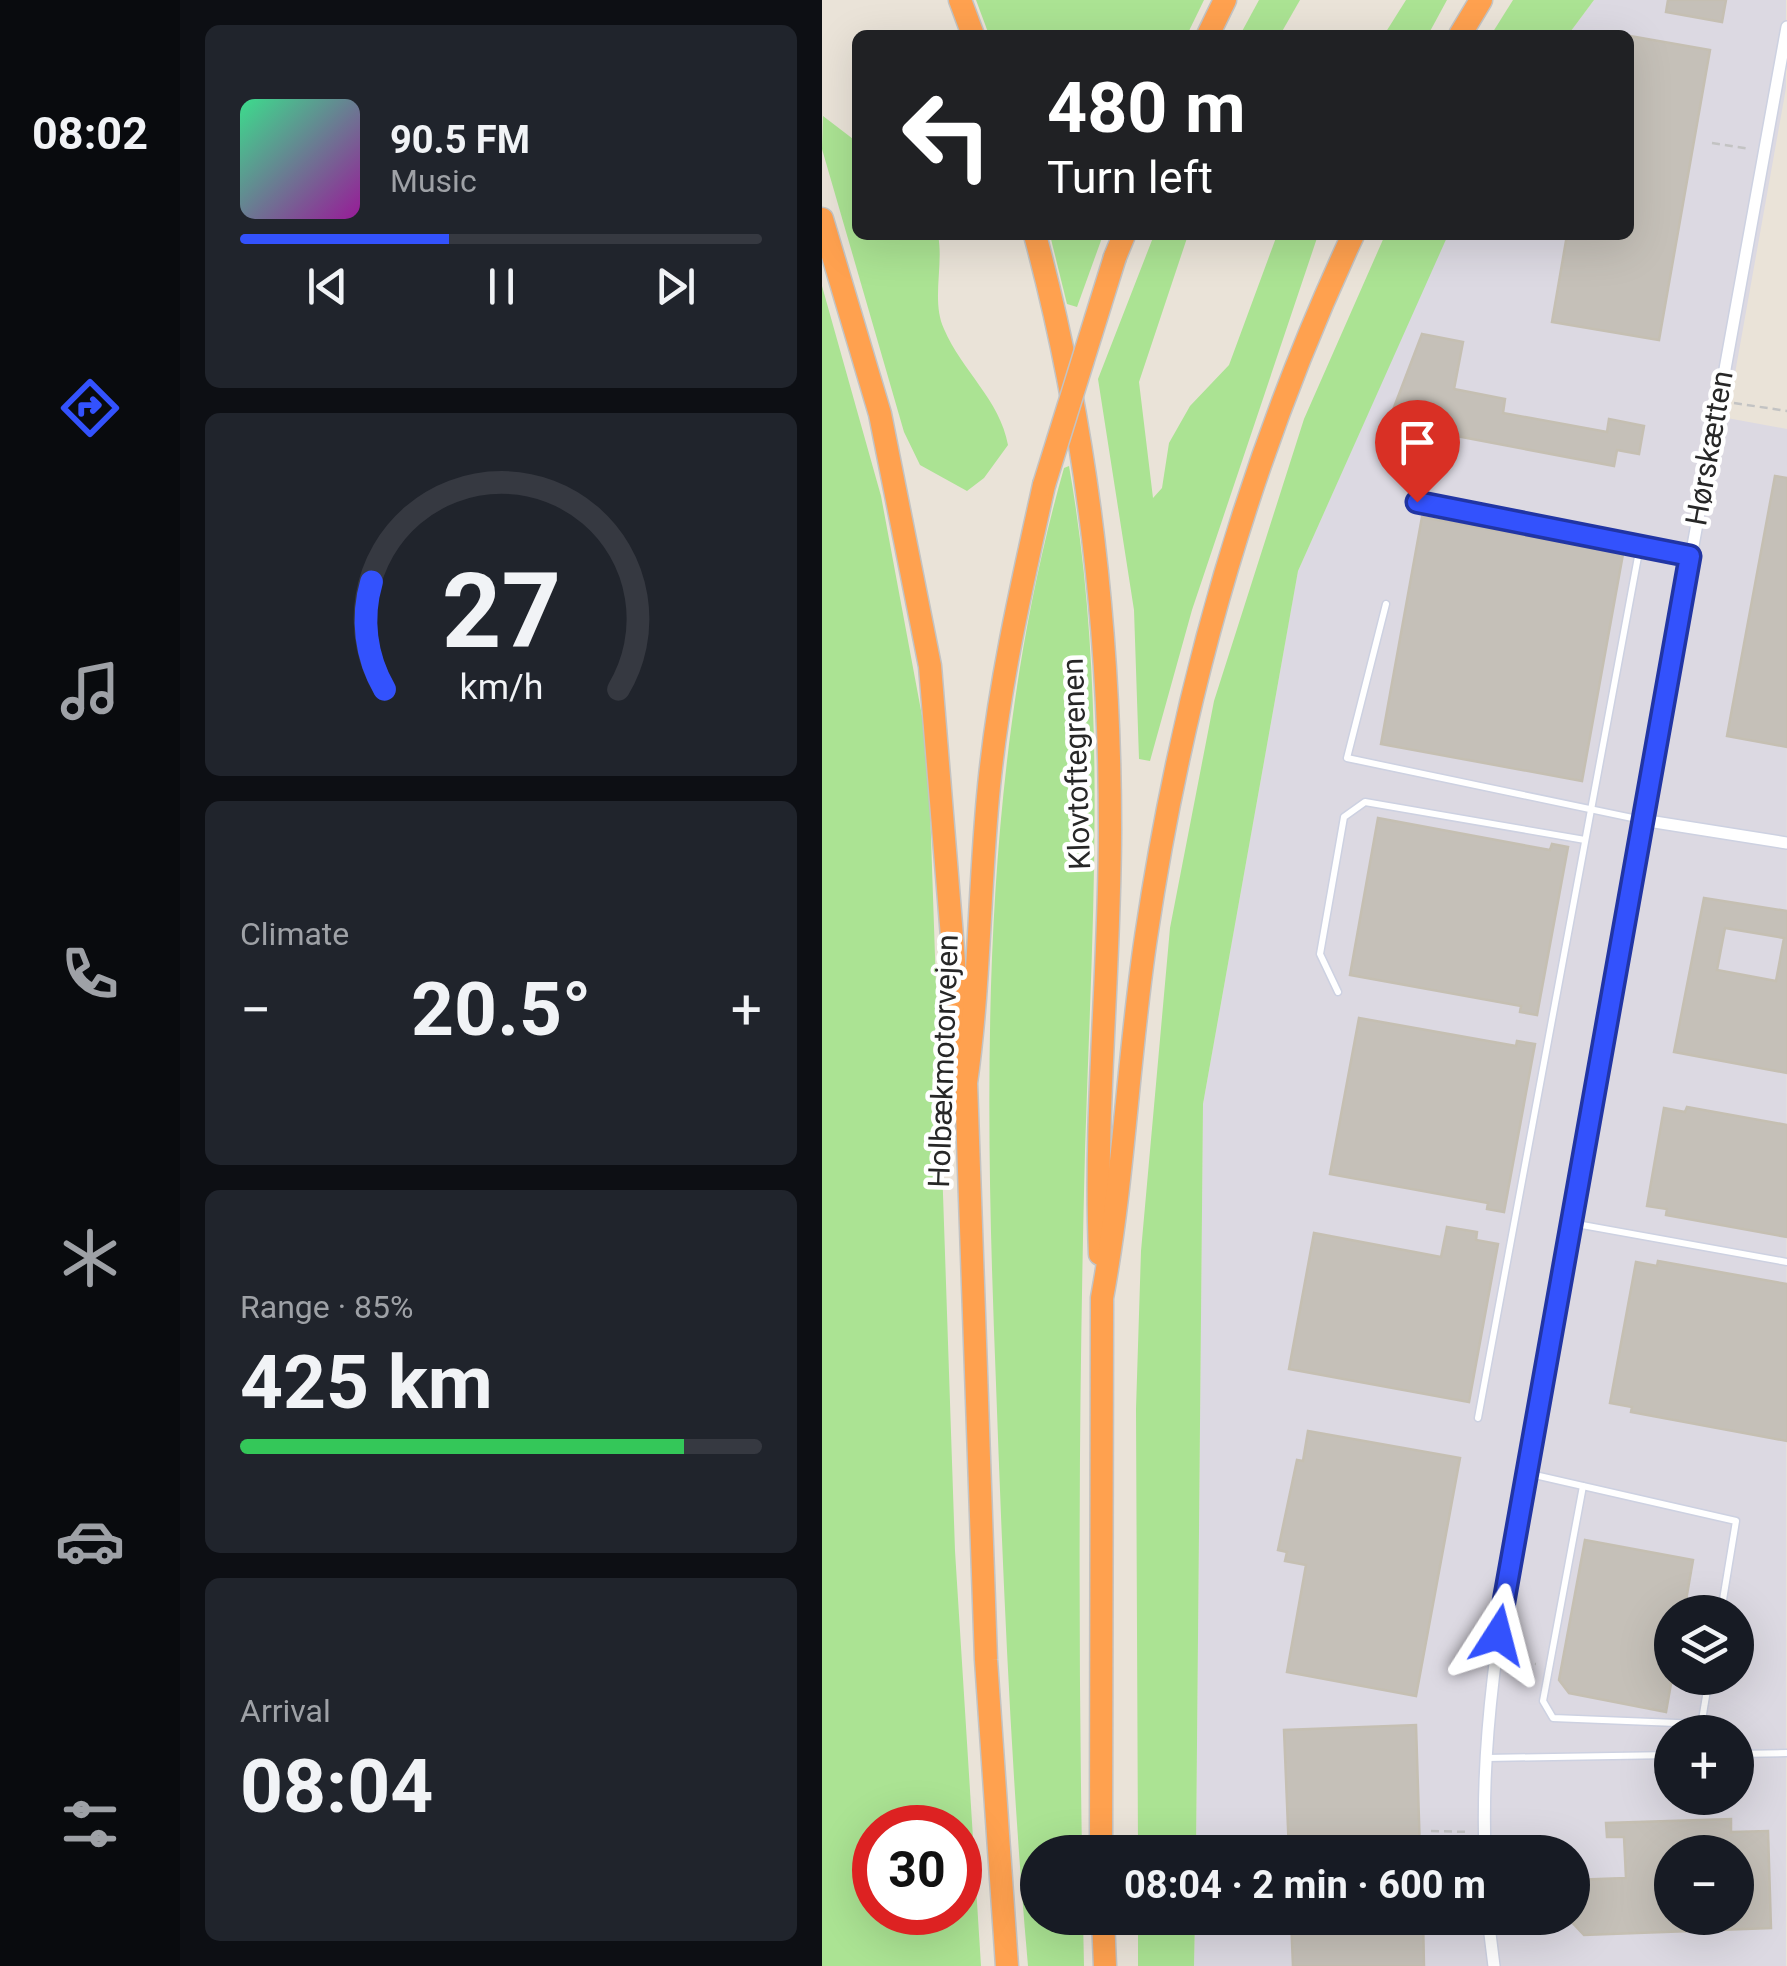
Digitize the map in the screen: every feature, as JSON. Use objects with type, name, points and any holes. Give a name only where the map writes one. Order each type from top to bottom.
[{"type":"highway","points":[[960,0],[971,30]]},
{"type":"highway","points":[[1210,30],[1225,0]]},
{"type":"highway","points":[[1463,30],[1482,0]]},
{"type":"highway","points":[[822,218],[880,414],[924,631],[948,844],[956,1021],[966,1083]]},
{"type":"highway","name":"Klovtoftegrenen","points":[[1036,240],[1079,438],[1105,668],[1110,832],[1099,1183],[1102,1298]]},
{"type":"highway","name":"Holbækmotorvejen","points":[[1006,1966],[985,1641],[966,1083],[975,1020],[989,781],[1013,630],[1044,485],[1122,240]]},
{"type":"highway","points":[[1102,1835],[1102,1298],[1117,1217],[1125,1103],[1148,923],[1198,673],[1256,474],[1304,345],[1351,240]]},
{"type":"highway","points":[[1103,1935],[1104,1966]]},
{"type":"street","name":"Hørskætten","points":[[1484,1835],[1496,1659],[1525,1473],[1786,27]]},
{"type":"street","points":[[1642,820],[1786,843]]},
{"type":"street","points":[[1490,1935],[1494,1966]]},
{"type":"lane","points":[[1417,502],[1690,556]]},
{"type":"lane","points":[[1478,1418],[1640,546]]},
{"type":"lane","points":[[1386,604],[1347,758],[1642,820]]},
{"type":"lane","points":[[1338,992],[1320,954],[1344,817],[1365,802],[1585,840]]},
{"type":"lane","points":[[1570,1223],[1786,1262]]},
{"type":"lane","points":[[1525,1473],[1736,1521],[1723,1595]]},
{"type":"lane","points":[[1583,1486],[1543,1701],[1553,1718],[1654,1725]]},
{"type":"lane","points":[[1754,1754],[1786,1753]]},
{"type":"lane","points":[[1487,1758],[1654,1755]]},
{"type":"path","points":[[1712,143],[1750,149],[1753,135]]},
{"type":"path","points":[[1718,401],[1786,411]]},
{"type":"path","points":[[1496,1659],[1548,1666]]},
{"type":"path","points":[[1431,1831],[1484,1832]]},
{"type":"shaded area","points":[[1594,0],[1786,0],[1786,88],[1727,418],[1787,429],[1786,1966],[1194,1966],[1195,1935],[1590,1935],[1590,1835],[1196,1835],[1203,1104],[1298,571],[1445,240],[1634,240],[1634,30],[1572,30]]},
{"type":"green space","points":[[976,0],[1204,0],[1189,30],[987,30]]},
{"type":"green space","points":[[1259,0],[1300,0],[1283,30],[1243,30]]},
{"type":"green space","points":[[1406,0],[1447,0],[1431,30],[1387,30]]},
{"type":"green space","points":[[1513,0],[1594,0],[1572,30],[1494,30]]},
{"type":"green space","points":[[823,116],[852,138],[852,240],[938,240],[940,318],[997,414],[1008,445],[984,478],[967,491],[920,465],[904,432],[822,149]]},
{"type":"green space","points":[[1051,240],[1101,240],[1077,307],[1067,304]]},
{"type":"green space","points":[[1152,240],[1186,240],[1139,382],[1153,498],[1162,488],[1169,443],[1190,406],[1229,365],[1275,240],[1316,240],[1192,610],[1150,761],[1139,759],[1134,610],[1098,379]]},
{"type":"green space","points":[[1383,240],[1446,240],[1298,571],[1203,1104],[1196,1835],[1138,1835],[1136,1409],[1141,1251],[1170,928],[1214,701],[1304,419]]},
{"type":"green space","points":[[822,286],[881,496],[928,748],[955,1551],[971,1805],[852,1805],[852,1935],[979,1935],[981,1966],[822,1966]]},
{"type":"green space","points":[[1069,466],[1089,637],[1095,808],[1080,1414],[1082,1835],[1020,1835],[1020,1857],[992,1269],[990,1038],[1002,808],[1016,694],[1036,581],[1064,468]]},
{"type":"green space","points":[[1026,1935],[1083,1935],[1084,1966],[1028,1966]]},
{"type":"green space","points":[[1138,1935],[1195,1935],[1194,1966],[1138,1966]]},
{"type":"building","points":[[1668,0],[1726,0],[1722,22],[1666,12]]},
{"type":"building","points":[[1634,37],[1710,50],[1659,340],[1552,322],[1566,240],[1634,240]]},
{"type":"building","points":[[1422,334],[1463,342],[1454,389],[1505,399],[1503,413],[1607,432],[1609,419],[1644,426],[1639,454],[1617,450],[1614,466],[1388,423]]},
{"type":"building","points":[[1775,476],[1787,478],[1787,747],[1727,736]]},
{"type":"building","points":[[1422,517],[1623,554],[1582,781],[1381,744]]},
{"type":"building","points":[[1378,818],[1550,850],[1552,844],[1568,847],[1537,1015],[1520,1012],[1521,1006],[1350,975]]},
{"type":"building","points":[[1704,898],[1787,911],[1787,1073],[1674,1052]],"holes":[[[1725,928],[1784,938],[1776,981],[1717,970]]]},
{"type":"building","points":[[1359,1018],[1516,1046],[1517,1041],[1535,1044],[1504,1212],[1487,1209],[1488,1203],[1330,1174]]},
{"type":"building","points":[[1687,1107],[1787,1125],[1787,1237],[1666,1215],[1667,1209],[1647,1206],[1664,1108],[1685,1112]]},
{"type":"building","points":[[1447,1227],[1477,1232],[1476,1240],[1498,1244],[1469,1402],[1289,1369],[1314,1233],[1441,1257]]},
{"type":"building","points":[[1658,1261],[1787,1284],[1787,1441],[1631,1412],[1632,1407],[1610,1403],[1636,1262],[1657,1266]]},
{"type":"building","points":[[1308,1431],[1460,1458],[1416,1696],[1287,1672],[1306,1565],[1285,1561],[1287,1552],[1278,1550],[1297,1460],[1303,1461]]},
{"type":"building","points":[[1585,1540],[1693,1560],[1687,1595],[1654,1595],[1654,1695],[1669,1695],[1666,1712],[1569,1693],[1559,1680]]},
{"type":"building","points":[[1416,1725],[1419,1835],[1288,1835],[1284,1730]]},
{"type":"building","points":[[1731,1819],[1731,1832],[1768,1831],[1771,1928],[1754,1929],[1754,1835],[1654,1835],[1654,1932],[1590,1935],[1590,1879],[1626,1878],[1624,1837],[1607,1837],[1606,1823]]},
{"type":"building","points":[[1292,1935],[1423,1935],[1424,1966],[1293,1966]]},
{"type":"route","points":[[1417,502],[1690,556],[1498,1635]]}]
